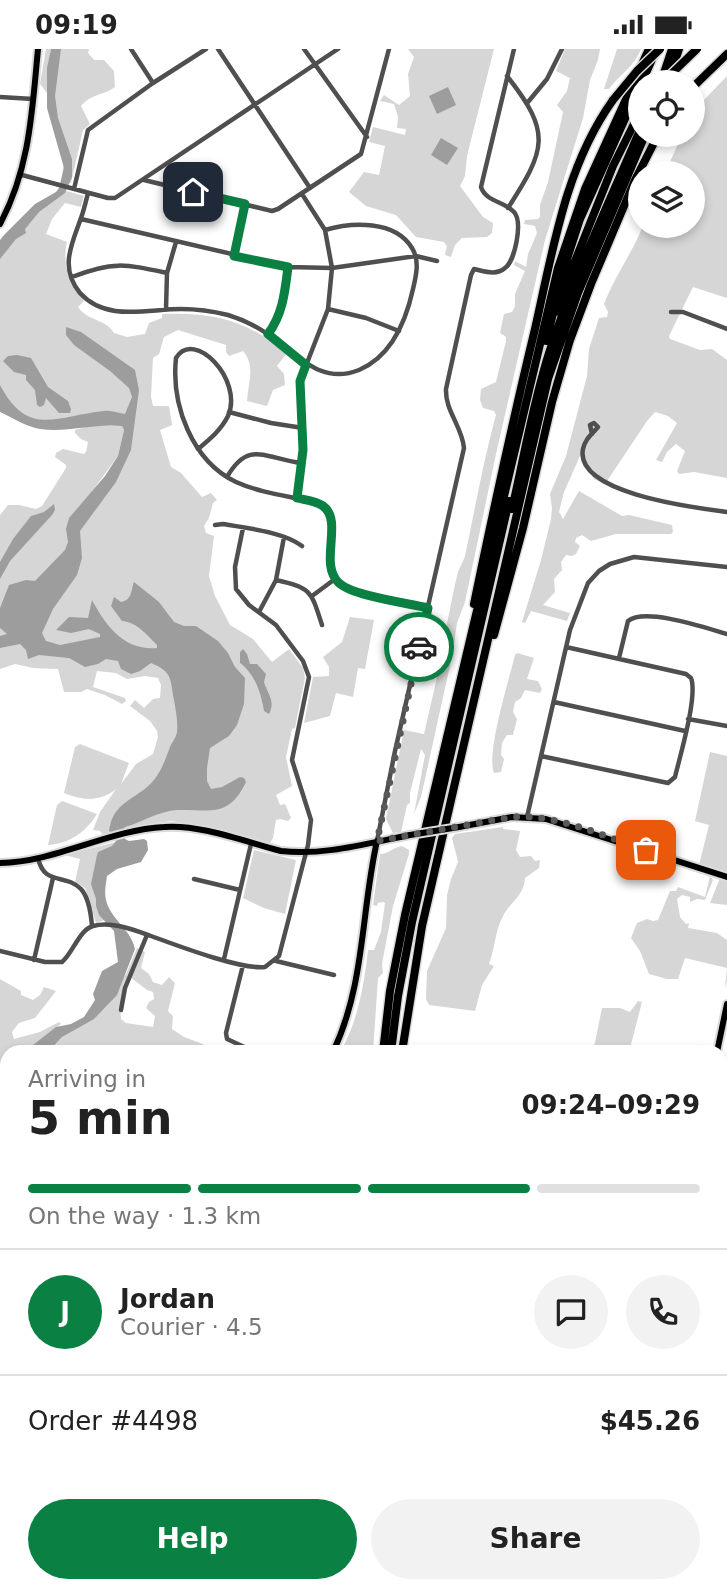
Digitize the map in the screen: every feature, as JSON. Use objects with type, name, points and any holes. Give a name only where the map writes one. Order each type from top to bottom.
[{"type":"highway","points":[[384,1045],[392,979],[405,915],[562,254],[585,189],[649,49]]},
{"type":"highway","points":[[467,655],[466,641],[499,482],[566,195],[585,146],[613,100],[658,49]]},
{"type":"highway","points":[[648,70],[658,49]]},
{"type":"highway","points":[[666,70],[673,49]]},
{"type":"highway","points":[[668,70],[679,49]]},
{"type":"highway","points":[[672,70],[690,49]]},
{"type":"highway","points":[[675,70],[697,49]]},
{"type":"highway","points":[[705,75],[727,56]]},
{"type":"highway","points":[[394,1045],[398,996],[412,922],[567,259],[584,207],[628,112]]},
{"type":"highway","points":[[551,323],[573,256],[601,185],[617,146],[628,128]]},
{"type":"highway","points":[[394,1045],[415,922],[551,349],[574,262],[628,133]]},
{"type":"highway","points":[[551,349],[580,270],[633,147]]},
{"type":"highway","points":[[403,1045],[417,952],[553,362],[583,279],[640,147]]},
{"type":"highway","points":[[479,678],[489,654],[518,547],[570,340],[635,180],[652,147]]},
{"type":"highway","points":[[467,655],[503,526]]},
{"type":"main road","points":[[0,225],[22,175],[38,49]]},
{"type":"main road","points":[[0,863],[38,858],[154,828],[178,827],[281,852],[306,853],[527,817],[569,825],[727,877]]},
{"type":"main road","points":[[336,1045],[348,1014],[357,979],[377,841]]},
{"type":"main road","points":[[718,1045],[727,1004]]},
{"type":"street","points":[[131,49],[153,83]]},
{"type":"street","points":[[71,188],[88,130],[206,49]]},
{"type":"street","points":[[218,49],[310,188]]},
{"type":"street","points":[[304,49],[367,137]]},
{"type":"street","points":[[22,175],[115,198],[338,49]]},
{"type":"street","points":[[143,180],[272,211],[278,209],[361,154],[389,49]]},
{"type":"street","points":[[377,841],[464,448],[462,433],[446,404],[446,389],[474,269],[498,272],[506,268],[519,225],[518,218],[508,208],[487,197],[481,187],[514,49]]},
{"type":"street","points":[[528,102],[547,79],[562,49]]},
{"type":"street","points":[[507,76],[528,102],[538,122],[539,143],[531,169],[508,208]]},
{"type":"street","points":[[0,97],[33,99]]},
{"type":"street","points":[[88,193],[69,247],[69,266],[81,293],[106,310],[115,312],[198,310],[219,313],[254,325],[306,365],[334,374],[360,369],[383,352],[399,331],[408,309],[417,272],[416,256],[412,247],[403,239],[377,226],[342,225],[325,230]]},
{"type":"street","points":[[297,498],[303,428],[300,381],[328,309],[332,268],[325,230],[302,194]]},
{"type":"street","points":[[0,204],[10,206]]},
{"type":"street","points":[[234,256],[245,204]]},
{"type":"street","points":[[81,219],[288,267],[332,268],[416,256],[437,261]]},
{"type":"street","points":[[166,310],[167,273],[176,242]]},
{"type":"street","points":[[72,277],[101,266],[124,264],[167,273]]},
{"type":"street","points":[[268,334],[277,322],[281,309],[288,267]]},
{"type":"street","points":[[328,309],[366,318],[399,331]]},
{"type":"street","points":[[671,312],[683,312],[727,330]]},
{"type":"street","points":[[198,449],[219,430],[229,412],[230,386],[223,369],[208,356],[187,349],[180,352],[175,366],[180,403],[189,432],[198,449],[209,463],[227,477],[250,487],[321,504],[331,521],[330,562],[335,579],[348,590],[428,608]]},
{"type":"street","points":[[229,412],[303,428]]},
{"type":"street","points":[[592,434],[583,448],[583,456],[585,464],[597,477],[651,500],[727,512]]},
{"type":"street","points":[[227,477],[236,461],[254,453],[301,463]]},
{"type":"street","points":[[215,525],[223,524],[284,537],[295,540],[302,546]]},
{"type":"street","points":[[0,951],[55,963],[66,959],[92,926],[108,926],[125,928],[243,965],[265,967],[276,961],[282,948],[312,820],[292,760],[309,677],[303,661],[276,625],[249,605],[236,589],[234,567],[243,528]]},
{"type":"street","points":[[259,612],[276,580],[284,537]]},
{"type":"street","points":[[527,817],[565,647],[588,583],[610,564],[634,557],[727,567]]},
{"type":"street","points":[[312,596],[335,579]]},
{"type":"street","points":[[276,580],[302,587],[312,596],[322,625]]},
{"type":"street","points":[[619,658],[626,625],[634,617],[675,620],[727,634]]},
{"type":"street","points":[[541,756],[668,783],[675,777],[688,719],[693,688],[691,678],[619,658],[565,647]]},
{"type":"street","points":[[554,702],[685,731]]},
{"type":"street","points":[[688,719],[727,726]]},
{"type":"street","points":[[224,959],[251,844]]},
{"type":"street","points":[[38,858],[43,872],[53,878],[74,883],[80,888],[89,906],[92,926]]},
{"type":"street","points":[[34,960],[53,878]]},
{"type":"street","points":[[194,879],[240,890]]},
{"type":"street","points":[[121,1010],[125,988],[147,935]]},
{"type":"street","points":[[276,961],[334,975]]},
{"type":"street","points":[[238,1045],[230,1042],[226,1033],[243,965]]},
{"type":"shaded area","points":[[46,49],[51,49],[50,53],[58,66],[61,49],[89,49],[88,53],[94,60],[104,60],[114,71],[115,87],[89,99],[81,106],[90,124],[83,130],[71,183],[61,182],[64,161],[47,82],[47,93],[40,84]]},
{"type":"shaded area","points":[[51,49],[61,49],[55,96],[58,118],[72,159],[72,177],[65,193],[39,212],[25,229],[26,233],[16,239],[0,259],[0,240],[35,204],[56,192],[64,168],[47,108],[47,68]]},
{"type":"shaded area","points":[[408,49],[494,49],[467,156],[465,176],[460,186],[483,217],[493,223],[492,233],[487,237],[462,238],[455,245],[451,257],[445,255],[447,246],[444,242],[416,237],[396,215],[366,206],[349,192],[364,172],[379,175],[385,146],[369,142],[373,127],[405,135],[406,129],[397,128],[398,117],[394,104],[380,101],[384,95],[399,105],[410,96],[408,74],[414,57]]},
{"type":"shaded area","points":[[565,49],[600,49],[590,80],[583,118],[545,240],[465,602],[457,623],[453,651],[447,657],[441,654],[440,649],[458,573],[465,556],[496,415],[494,411],[483,408],[480,400],[481,389],[496,382],[506,341],[506,337],[500,333],[504,314],[512,312],[515,306],[515,294],[525,271],[514,265],[515,261],[526,267],[537,233],[535,226],[524,224],[525,220],[540,217],[540,205],[548,182],[563,112],[557,105],[567,91],[570,78],[556,71]]},
{"type":"shaded area","points":[[617,49],[641,49],[631,66],[609,89],[604,89]]},
{"type":"shaded area","points":[[727,76],[727,298],[693,287],[669,336],[670,339],[700,350],[712,349],[727,360],[727,478],[694,472],[679,474],[677,471],[685,451],[676,444],[667,452],[662,462],[656,460],[677,423],[668,416],[655,412],[605,484],[594,479],[580,456],[564,492],[559,512],[563,519],[579,491],[622,516],[629,515],[672,525],[673,532],[616,534],[591,541],[582,535],[576,538],[575,542],[580,546],[576,554],[566,555],[561,562],[562,570],[554,579],[555,592],[543,605],[570,613],[567,621],[531,611],[525,623],[522,622],[551,519],[550,494],[566,456],[587,376],[589,349],[599,318],[607,317],[604,304],[613,284],[638,238],[705,238],[705,161],[670,161],[677,147],[705,147],[705,99]]},
{"type":"shaded area","points":[[448,87],[456,105],[437,114],[429,96]]},
{"type":"shaded area","points":[[441,138],[458,148],[447,165],[431,155]]},
{"type":"shaded area","points":[[63,190],[84,196],[81,207],[65,203],[52,219],[46,234],[67,242],[65,258],[68,273],[74,288],[84,301],[78,307],[86,315],[111,328],[114,333],[127,337],[145,334],[149,323],[162,318],[162,314],[214,317],[243,326],[287,353],[277,366],[284,374],[285,385],[273,390],[267,406],[247,401],[250,369],[243,351],[229,356],[226,345],[178,330],[164,337],[159,354],[153,358],[151,397],[153,406],[169,406],[172,425],[160,430],[171,467],[181,473],[202,497],[211,493],[217,500],[213,503],[204,526],[206,533],[214,536],[209,576],[215,596],[230,625],[253,639],[272,662],[289,649],[303,668],[305,678],[286,757],[292,786],[276,795],[280,805],[285,804],[291,818],[288,821],[276,820],[270,843],[172,821],[104,836],[100,831],[93,830],[100,812],[116,789],[91,799],[64,793],[75,747],[80,744],[129,763],[121,784],[136,764],[153,754],[157,731],[150,721],[130,706],[135,700],[144,708],[153,699],[160,698],[161,685],[158,678],[145,676],[127,679],[116,673],[97,671],[93,687],[125,698],[126,701],[122,704],[87,689],[81,692],[64,692],[58,669],[15,664],[0,669],[0,515],[8,505],[36,509],[42,506],[66,468],[66,465],[55,457],[56,453],[63,449],[84,454],[86,452],[88,442],[81,439],[75,430],[93,425],[122,426],[124,430],[118,456],[82,505],[117,467],[127,423],[48,424],[0,407],[0,242]]},
{"type":"shaded area","points":[[66,327],[81,332],[135,370],[139,390],[131,450],[116,482],[80,531],[82,558],[77,575],[53,609],[42,633],[46,641],[60,645],[100,637],[100,634],[89,629],[71,633],[56,630],[69,617],[88,618],[92,600],[109,627],[125,640],[145,648],[157,648],[141,630],[122,621],[111,606],[114,597],[121,602],[128,599],[134,582],[159,602],[174,622],[184,626],[196,626],[218,641],[245,678],[244,704],[237,725],[229,736],[210,748],[207,781],[211,789],[222,787],[240,777],[246,782],[239,794],[225,807],[170,811],[125,827],[122,831],[125,839],[144,839],[147,841],[148,850],[141,862],[117,869],[107,876],[105,894],[108,907],[133,942],[135,949],[117,995],[94,1019],[62,1037],[55,1045],[33,1045],[56,1027],[71,1024],[84,1017],[95,1000],[93,994],[102,971],[118,962],[114,931],[99,915],[91,884],[97,855],[116,841],[113,833],[109,831],[114,815],[122,805],[155,779],[176,736],[177,728],[169,677],[151,663],[131,674],[121,669],[118,661],[106,659],[85,667],[69,658],[39,655],[28,659],[26,650],[20,644],[0,648],[0,636],[7,634],[0,628],[0,608],[9,585],[26,580],[35,581],[65,550],[69,518],[105,476],[118,456],[124,430],[122,426],[112,425],[60,430],[29,426],[0,412],[0,385],[21,412],[44,420],[107,411],[125,414],[132,397],[129,388],[74,345],[66,335]]},
{"type":"shaded area","points":[[8,356],[31,358],[48,387],[68,401],[70,413],[59,413],[46,398],[44,405],[37,405],[35,390],[26,380],[26,375],[14,372],[3,361]]},
{"type":"shaded area","points":[[54,504],[52,515],[10,561],[0,579],[0,562],[13,539],[31,516],[44,512]]},
{"type":"shaded area","points":[[350,617],[374,620],[365,669],[358,668],[353,697],[336,693],[330,716],[304,723],[313,677],[329,676],[329,667],[323,657],[342,642]]},
{"type":"shaded area","points":[[243,649],[250,664],[257,664],[266,674],[264,682],[272,705],[269,714],[264,711],[253,678],[240,663],[240,652]]},
{"type":"shaded area","points":[[517,653],[534,658],[527,679],[538,681],[542,689],[540,693],[525,690],[515,702],[513,712],[517,719],[513,735],[507,735],[502,743],[501,755],[504,759],[501,772],[494,773],[492,763],[496,733]]},
{"type":"shaded area","points":[[451,661],[421,797],[414,814],[425,755],[421,749],[401,832],[393,833],[386,819],[404,730],[424,734],[438,673],[445,663]]},
{"type":"shaded area","points":[[710,752],[727,756],[727,873],[699,865],[709,825],[695,821]]},
{"type":"shaded area","points":[[62,801],[97,814],[76,836],[48,845],[57,805]]},
{"type":"shaded area","points":[[503,827],[520,831],[516,850],[520,857],[531,856],[535,861],[540,860],[539,868],[525,878],[520,894],[500,922],[489,964],[494,966],[482,985],[475,1011],[429,1005],[426,999],[427,971],[446,928],[447,895],[458,862],[452,838],[455,834]]},
{"type":"shaded area","points":[[120,841],[99,884],[110,918],[96,923],[85,888],[75,882],[80,859],[65,855]]},
{"type":"shaded area","points":[[402,846],[409,850],[409,854],[393,906],[382,964],[383,973],[378,978],[373,1045],[344,1045],[356,1016],[368,950],[374,950],[381,932],[385,903],[373,905],[380,854]]},
{"type":"shaded area","points":[[254,850],[296,860],[285,914],[243,898]]},
{"type":"shaded area","points":[[710,876],[713,880],[705,900],[690,902],[690,897],[682,895],[677,899],[680,917],[686,924],[689,923],[688,928],[717,933],[727,940],[727,968],[685,958],[678,979],[649,974],[640,951],[631,938],[637,923],[647,919],[658,920],[670,891],[676,891],[678,887],[705,897]]},
{"type":"shaded area","points":[[720,878],[727,880],[727,905],[710,903]]},
{"type":"shaded area","points":[[137,948],[145,952],[141,968],[149,974],[153,982],[162,985],[169,977],[175,983],[168,1011],[173,1016],[172,1029],[203,1045],[55,1045],[82,1023],[126,974]],"holes":[[[130,977],[153,992],[154,999],[146,1008],[155,1016],[153,1027],[126,1023],[121,1019],[120,1004]]]},
{"type":"shaded area","points":[[0,979],[21,991],[21,995],[33,1000],[40,995],[44,987],[56,991],[35,1018],[19,1023],[12,1032],[14,1039],[40,1032],[59,1022],[61,1024],[33,1045],[0,1045]]},
{"type":"shaded area","points":[[638,1001],[642,1002],[631,1045],[594,1045],[602,1008],[620,1008],[630,1012]]},
{"type":"way so far","points":[[419,647],[377,841],[512,817],[527,817],[559,822],[646,850]]},
{"type":"route","points":[[193,192],[245,204],[234,256],[288,267],[281,309],[277,322],[268,334],[306,365],[299,392],[303,450],[297,498],[321,504],[326,508],[331,521],[330,562],[335,579],[341,585],[348,590],[428,608],[419,647]]}]
